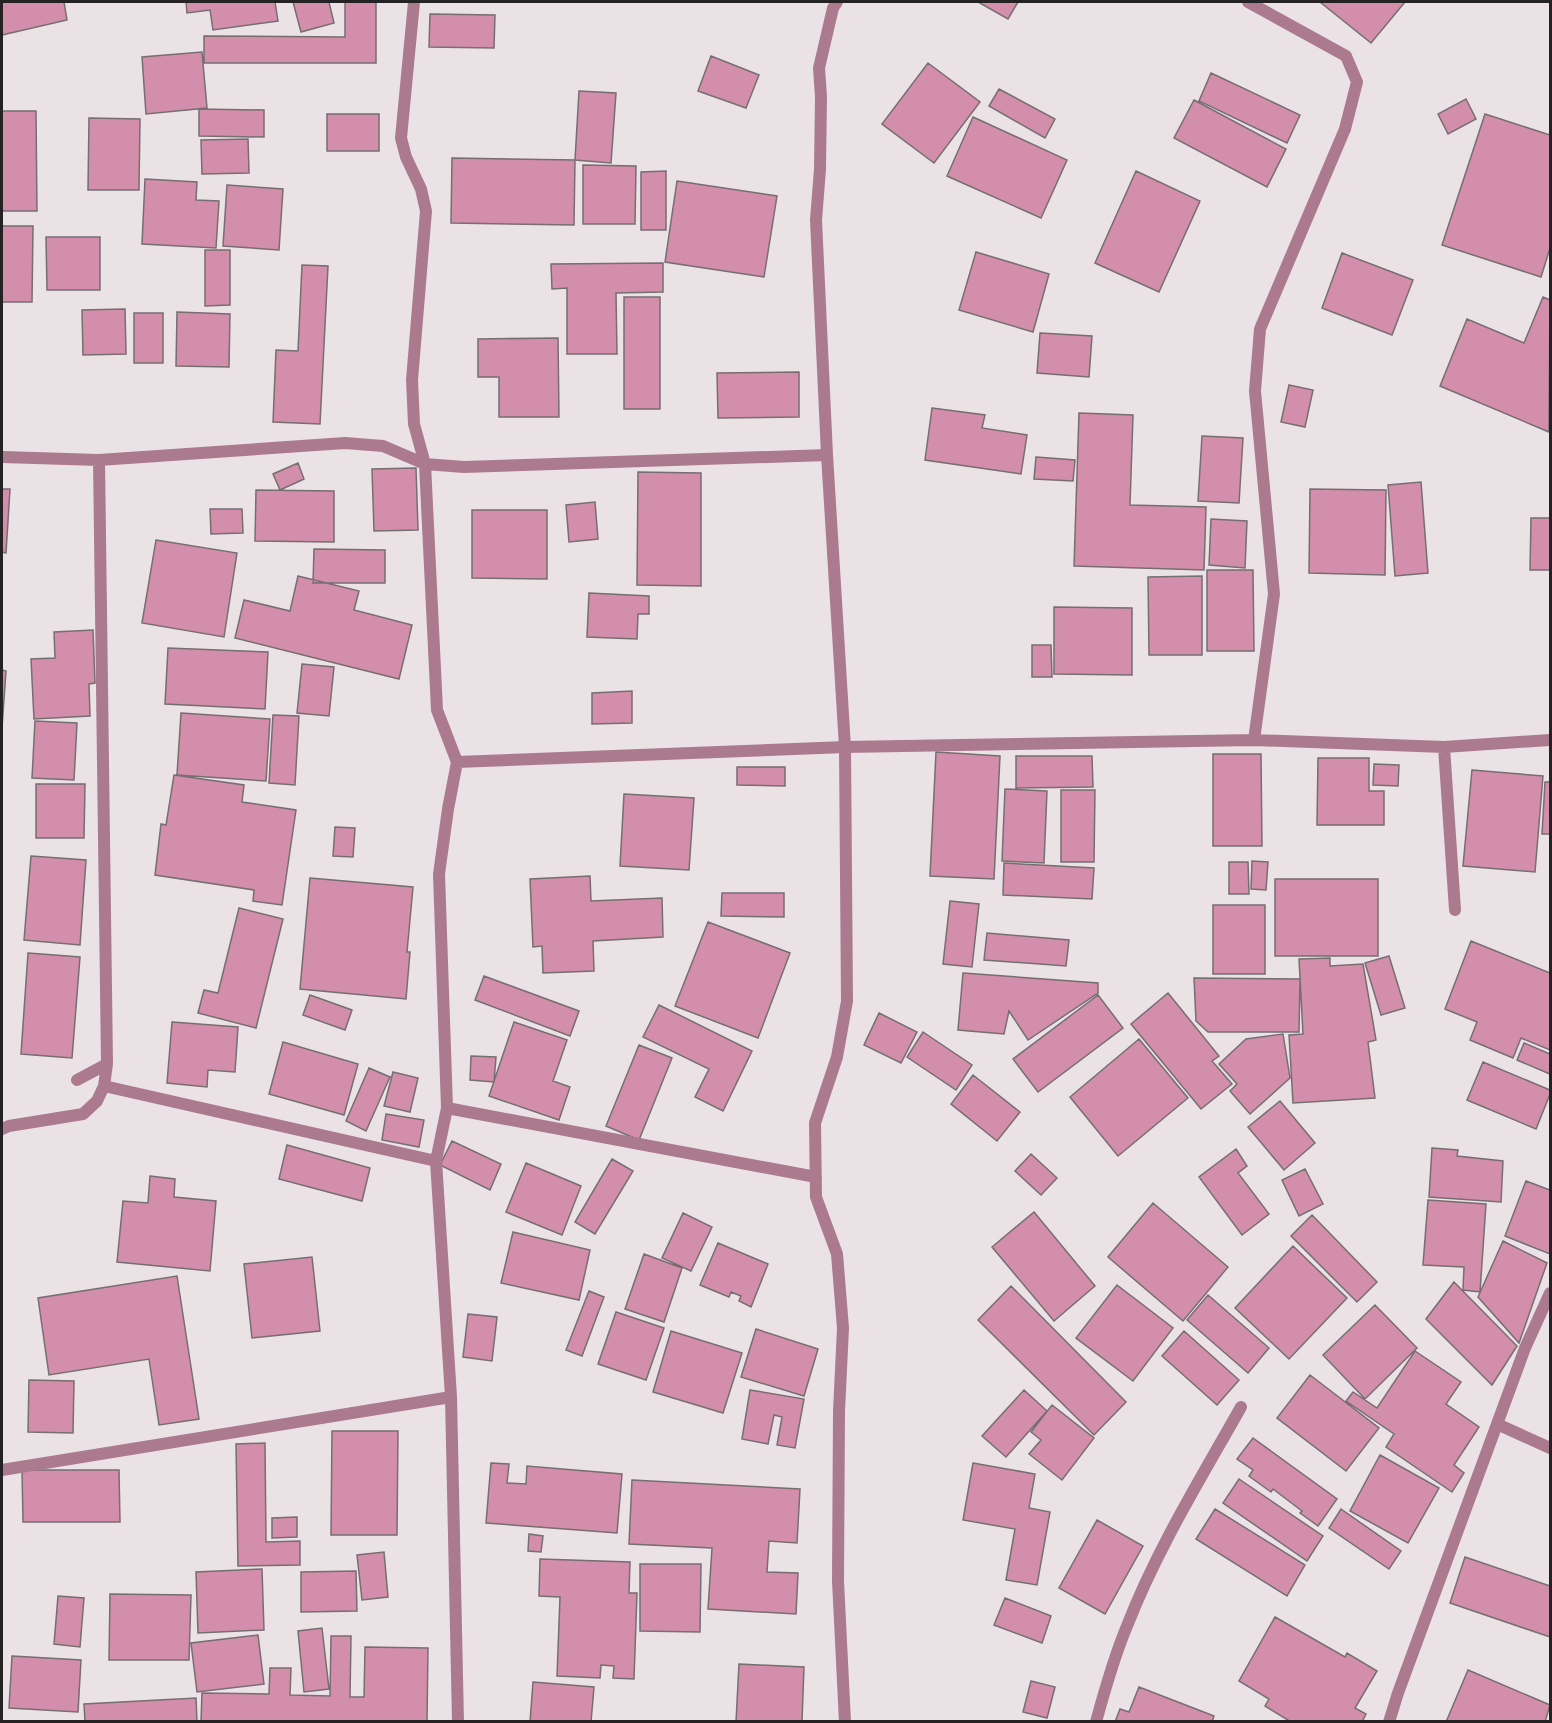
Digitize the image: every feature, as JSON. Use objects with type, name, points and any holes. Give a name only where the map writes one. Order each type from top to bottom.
[{"type":"street","points":[[414,2],[401,138],[406,157],[421,189],[426,211],[412,380],[414,424],[425,464],[437,710],[457,762],[439,874],[447,1108],[436,1161],[451,1397],[458,1722]]},
{"type":"street","points":[[837,2],[819,68],[820,157],[816,220],[826,455],[845,747],[847,1001],[837,1057],[815,1124],[816,1197],[837,1254],[843,1328],[839,1411],[838,1581],[845,1722]]},
{"type":"street","points":[[1248,2],[1346,56],[1358,82],[1345,129],[1260,329],[1255,391],[1274,594],[1254,740]]},
{"type":"street","points":[[2,457],[99,460],[345,443],[383,446],[425,464],[464,467],[826,455]]},
{"type":"street","points":[[2,1129],[83,1114],[97,1101],[104,1086],[107,1064],[99,460]]},
{"type":"street","points":[[457,762],[845,747],[1254,740],[1444,747],[1551,740]]},
{"type":"street","points":[[1444,747],[1455,910]]},
{"type":"street","points":[[77,1080],[107,1064]]},
{"type":"street","points":[[104,1086],[436,1161]]},
{"type":"street","points":[[447,1108],[816,1177]]},
{"type":"street","points":[[1389,1722],[1525,1348],[1551,1293]]},
{"type":"street","points":[[2,1470],[451,1397]]},
{"type":"street","points":[[1096,1722],[1105,1686],[1127,1626],[1155,1563],[1241,1407]]},
{"type":"street","points":[[1497,1424],[1551,1448]]},
{"type":"building","points":[[2,2],[64,2],[67,20],[2,35]]},
{"type":"building","points":[[186,2],[275,2],[278,21],[213,30],[210,10],[187,13]]},
{"type":"building","points":[[293,2],[329,2],[334,23],[301,32]]},
{"type":"building","points":[[345,2],[376,2],[376,63],[204,63],[204,36],[345,37]]},
{"type":"building","points":[[978,2],[1018,2],[1008,19]]},
{"type":"building","points":[[1320,2],[1405,2],[1371,43]]},
{"type":"building","points":[[430,14],[495,15],[494,48],[429,47]]},
{"type":"building","points":[[202,52],[207,108],[146,114],[142,57]]},
{"type":"building","points":[[711,56],[759,75],[746,108],[698,91]]},
{"type":"building","points":[[928,63],[980,102],[934,163],[882,124]]},
{"type":"building","points":[[1211,73],[1300,115],[1287,143],[1199,101]]},
{"type":"building","points":[[999,89],[1055,119],[1045,138],[989,106]]},
{"type":"building","points":[[579,91],[616,93],[611,163],[575,160]]},
{"type":"building","points":[[1466,99],[1476,119],[1448,134],[1438,114]]},
{"type":"building","points":[[1194,100],[1286,149],[1267,187],[1174,138]]},
{"type":"building","points":[[199,109],[264,110],[264,137],[199,136]]},
{"type":"building","points":[[2,111],[36,111],[37,211],[2,211]]},
{"type":"building","points":[[327,114],[379,114],[379,151],[327,151]]},
{"type":"building","points":[[1485,114],[1550,135],[1550,248],[1541,277],[1442,245]]},
{"type":"building","points":[[973,117],[1067,160],[1041,218],[947,176]]},
{"type":"building","points":[[89,118],[140,119],[139,190],[88,190]]},
{"type":"building","points":[[248,139],[249,173],[202,174],[201,140]]},
{"type":"building","points":[[452,158],[575,160],[574,225],[451,223]]},
{"type":"building","points":[[583,165],[636,166],[635,224],[583,224]]},
{"type":"building","points":[[666,171],[666,230],[641,230],[641,172]]},
{"type":"building","points":[[1136,171],[1200,201],[1159,292],[1095,263]]},
{"type":"building","points":[[145,179],[197,182],[196,200],[219,201],[216,248],[142,244]]},
{"type":"building","points":[[677,181],[777,196],[764,277],[665,262]]},
{"type":"building","points":[[227,185],[283,189],[279,250],[223,246]]},
{"type":"building","points":[[2,226],[33,226],[32,302],[2,302]]},
{"type":"building","points":[[46,237],[100,237],[100,290],[47,290]]},
{"type":"building","points":[[205,250],[230,250],[230,305],[205,306]]},
{"type":"building","points":[[976,252],[1049,274],[1033,332],[959,310]]},
{"type":"building","points":[[1342,253],[1413,280],[1392,335],[1322,308]]},
{"type":"building","points":[[663,263],[663,292],[616,293],[617,354],[567,354],[567,288],[552,289],[551,264]]},
{"type":"building","points":[[302,265],[328,266],[320,424],[273,422],[276,350],[298,351]]},
{"type":"building","points":[[624,297],[660,297],[660,409],[624,409]]},
{"type":"building","points":[[1543,297],[1550,300],[1549,432],[1440,386],[1467,319],[1524,343]]},
{"type":"building","points":[[125,309],[126,354],[83,355],[82,310]]},
{"type":"building","points":[[177,312],[230,314],[229,367],[176,366]]},
{"type":"building","points":[[134,313],[163,313],[163,363],[134,363]]},
{"type":"building","points":[[1040,333],[1092,336],[1089,377],[1037,373]]},
{"type":"building","points":[[558,338],[559,417],[499,417],[499,377],[478,377],[478,339]]},
{"type":"building","points":[[799,372],[799,417],[718,418],[717,373]]},
{"type":"building","points":[[1289,385],[1313,390],[1305,427],[1281,422]]},
{"type":"building","points":[[932,408],[985,415],[982,428],[1027,435],[1021,474],[925,460]]},
{"type":"building","points":[[1079,413],[1133,415],[1130,505],[1206,507],[1204,570],[1074,566]]},
{"type":"building","points":[[1202,436],[1243,438],[1239,503],[1198,501]]},
{"type":"building","points":[[1036,457],[1075,460],[1073,481],[1034,479]]},
{"type":"building","points":[[298,463],[304,479],[280,490],[273,474]]},
{"type":"building","points":[[416,468],[418,530],[374,531],[372,469]]},
{"type":"building","points":[[638,472],[701,473],[701,586],[637,585]]},
{"type":"building","points":[[1421,482],[1428,573],[1395,576],[1388,485]]},
{"type":"building","points":[[2,489],[10,489],[6,553],[2,552]]},
{"type":"building","points":[[1310,489],[1386,490],[1385,575],[1309,573]]},
{"type":"building","points":[[256,490],[334,491],[334,542],[255,541]]},
{"type":"building","points":[[595,502],[598,539],[569,542],[566,505]]},
{"type":"building","points":[[210,509],[242,509],[243,533],[211,534]]},
{"type":"building","points":[[472,510],[547,510],[547,579],[472,578]]},
{"type":"building","points":[[1531,518],[1550,518],[1550,570],[1530,570]]},
{"type":"building","points":[[1211,519],[1247,521],[1245,568],[1209,565]]},
{"type":"building","points":[[156,540],[237,553],[224,637],[142,623]]},
{"type":"building","points":[[314,549],[385,550],[385,583],[313,583]]},
{"type":"building","points":[[1207,570],[1253,570],[1254,651],[1207,651]]},
{"type":"building","points":[[298,576],[359,591],[354,610],[412,625],[399,679],[235,638],[244,600],[290,611]]},
{"type":"building","points":[[1202,576],[1202,655],[1149,655],[1148,577]]},
{"type":"building","points":[[589,593],[649,596],[649,614],[638,614],[637,639],[587,637]]},
{"type":"building","points":[[1054,607],[1132,608],[1132,675],[1054,674]]},
{"type":"building","points":[[93,630],[95,683],[89,684],[90,716],[34,719],[31,659],[55,658],[54,632]]},
{"type":"building","points":[[1032,645],[1051,645],[1052,677],[1032,677]]},
{"type":"building","points":[[168,648],[268,652],[265,709],[165,704]]},
{"type":"building","points":[[302,664],[334,667],[329,716],[297,713]]},
{"type":"building","points":[[2,670],[6,671],[2,728]]},
{"type":"building","points":[[632,691],[632,723],[592,724],[592,693]]},
{"type":"building","points":[[181,713],[270,719],[266,781],[177,775]]},
{"type":"building","points":[[273,715],[299,716],[295,785],[269,783]]},
{"type":"building","points":[[35,721],[77,723],[74,780],[32,778]]},
{"type":"building","points":[[936,752],[1000,756],[994,879],[930,876]]},
{"type":"building","points":[[1213,754],[1261,754],[1262,846],[1213,846]]},
{"type":"building","points":[[1016,756],[1092,756],[1093,787],[1016,788]]},
{"type":"building","points":[[1318,758],[1369,758],[1369,791],[1384,791],[1384,825],[1317,825]]},
{"type":"building","points":[[1374,764],[1399,765],[1398,786],[1373,785]]},
{"type":"building","points":[[737,767],[785,767],[785,786],[737,785]]},
{"type":"building","points":[[1472,770],[1543,776],[1535,872],[1463,866]]},
{"type":"building","points":[[174,775],[244,785],[242,802],[296,810],[282,905],[253,901],[254,890],[155,875],[161,824],[166,825]]},
{"type":"building","points":[[1545,782],[1550,782],[1550,834],[1542,834]]},
{"type":"building","points":[[36,784],[85,784],[84,838],[36,838]]},
{"type":"building","points":[[1005,789],[1047,791],[1044,863],[1002,861]]},
{"type":"building","points":[[1061,790],[1095,790],[1094,862],[1061,862]]},
{"type":"building","points":[[624,794],[694,798],[689,870],[620,866]]},
{"type":"building","points":[[335,827],[355,828],[353,857],[333,856]]},
{"type":"building","points":[[31,856],[86,860],[80,945],[24,940]]},
{"type":"building","points":[[1252,861],[1268,862],[1266,890],[1251,889]]},
{"type":"building","points":[[1229,862],[1248,862],[1249,894],[1229,894]]},
{"type":"building","points":[[1004,863],[1094,868],[1092,899],[1003,895]]},
{"type":"building","points":[[590,876],[591,901],[662,898],[663,937],[593,941],[594,971],[543,973],[542,946],[533,947],[530,879]]},
{"type":"building","points":[[310,878],[413,887],[407,952],[410,952],[406,999],[300,989]]},
{"type":"building","points":[[1275,879],[1378,879],[1378,956],[1275,956]]},
{"type":"building","points":[[722,893],[784,893],[784,917],[721,916]]},
{"type":"building","points":[[950,901],[979,904],[972,967],[943,964]]},
{"type":"building","points":[[1213,905],[1265,905],[1265,974],[1213,974]]},
{"type":"building","points":[[239,908],[283,919],[256,1028],[198,1013],[204,990],[218,993]]},
{"type":"building","points":[[708,922],[790,953],[758,1038],[675,1006]]},
{"type":"building","points":[[987,933],[1069,940],[1066,966],[984,960]]},
{"type":"building","points":[[1471,941],[1550,973],[1550,1050],[1521,1038],[1513,1058],[1470,1040],[1477,1022],[1445,1009]]},
{"type":"building","points":[[28,953],[80,957],[72,1058],[21,1054]]},
{"type":"building","points":[[1389,956],[1405,1008],[1381,1015],[1365,963]]},
{"type":"building","points":[[1330,958],[1330,966],[1363,964],[1376,1040],[1368,1042],[1375,1098],[1293,1103],[1289,1035],[1303,1034],[1299,959]]},
{"type":"building","points":[[963,973],[1098,983],[1098,993],[1028,1040],[1009,1011],[1004,1034],[958,1030]]},
{"type":"building","points":[[484,976],[579,1011],[570,1036],[475,1000]]},
{"type":"building","points":[[1194,978],[1300,979],[1299,1032],[1208,1032],[1196,1021]]},
{"type":"building","points":[[1168,993],[1219,1056],[1212,1061],[1232,1084],[1201,1109],[1131,1024]]},
{"type":"building","points":[[310,995],[352,1010],[345,1030],[303,1015]]},
{"type":"building","points":[[1098,995],[1123,1028],[1038,1092],[1013,1059]]},
{"type":"building","points":[[659,1005],[752,1051],[723,1111],[695,1097],[709,1069],[643,1037]]},
{"type":"building","points":[[879,1013],[917,1032],[901,1063],[864,1045]]},
{"type":"building","points":[[172,1022],[238,1027],[235,1072],[208,1070],[207,1087],[167,1083]]},
{"type":"building","points":[[514,1022],[567,1040],[553,1081],[570,1087],[559,1120],[489,1096]]},
{"type":"building","points":[[923,1032],[972,1065],[956,1090],[907,1057]]},
{"type":"building","points":[[1283,1034],[1290,1078],[1250,1114],[1230,1091],[1237,1084],[1219,1064],[1246,1039]]},
{"type":"building","points":[[1139,1039],[1188,1098],[1118,1156],[1070,1097]]},
{"type":"building","points":[[283,1042],[358,1064],[344,1115],[269,1094]]},
{"type":"building","points":[[1524,1043],[1550,1054],[1550,1074],[1517,1060]]},
{"type":"building","points":[[639,1045],[672,1058],[639,1140],[606,1126]]},
{"type":"building","points":[[471,1056],[496,1057],[494,1082],[470,1080]]},
{"type":"building","points":[[1483,1062],[1550,1090],[1536,1129],[1467,1100]]},
{"type":"building","points":[[369,1068],[390,1077],[366,1131],[346,1121]]},
{"type":"building","points":[[393,1072],[418,1078],[410,1112],[384,1106]]},
{"type":"building","points":[[973,1075],[1020,1112],[997,1141],[951,1104]]},
{"type":"building","points":[[1280,1101],[1315,1143],[1284,1170],[1248,1127]]},
{"type":"building","points":[[386,1114],[424,1120],[419,1147],[382,1140]]},
{"type":"building","points":[[452,1141],[501,1164],[490,1190],[440,1165]]},
{"type":"building","points":[[287,1145],[370,1168],[362,1201],[279,1179]]},
{"type":"building","points":[[1432,1148],[1458,1150],[1457,1156],[1503,1161],[1501,1202],[1429,1197]]},
{"type":"building","points":[[1236,1149],[1247,1166],[1238,1173],[1269,1214],[1242,1235],[1199,1177]]},
{"type":"building","points":[[1031,1154],[1057,1178],[1041,1195],[1015,1171]]},
{"type":"building","points":[[612,1159],[633,1171],[595,1234],[575,1222]]},
{"type":"building","points":[[526,1163],[581,1186],[562,1235],[506,1212]]},
{"type":"building","points":[[1305,1169],[1323,1204],[1299,1216],[1282,1180]]},
{"type":"building","points":[[150,1176],[175,1179],[174,1197],[216,1201],[210,1271],[117,1262],[123,1201],[148,1203]]},
{"type":"building","points":[[1526,1181],[1550,1190],[1550,1254],[1505,1236]]},
{"type":"building","points":[[1428,1200],[1486,1204],[1480,1292],[1463,1290],[1464,1267],[1423,1265]]},
{"type":"building","points":[[1153,1203],[1228,1267],[1183,1321],[1108,1257]]},
{"type":"building","points":[[1034,1212],[1095,1286],[1054,1321],[992,1247]]},
{"type":"building","points":[[683,1213],[712,1227],[691,1271],[662,1258]]},
{"type":"building","points":[[1312,1215],[1377,1282],[1357,1302],[1291,1236]]},
{"type":"building","points":[[513,1232],[590,1250],[579,1300],[501,1283]]},
{"type":"building","points":[[1503,1241],[1547,1263],[1519,1343],[1478,1297]]},
{"type":"building","points":[[718,1243],[768,1264],[751,1307],[739,1301],[741,1296],[731,1292],[729,1297],[700,1285]]},
{"type":"building","points":[[1293,1246],[1347,1298],[1289,1359],[1235,1308]]},
{"type":"building","points":[[644,1254],[682,1268],[664,1322],[625,1309]]},
{"type":"building","points":[[312,1257],[320,1331],[252,1338],[244,1264]]},
{"type":"building","points":[[177,1276],[199,1419],[159,1425],[149,1359],[49,1375],[38,1298]]},
{"type":"building","points":[[1454,1282],[1517,1346],[1492,1385],[1426,1319]]},
{"type":"building","points":[[1117,1285],[1173,1328],[1133,1381],[1076,1338]]},
{"type":"building","points":[[1011,1286],[1126,1402],[1094,1435],[978,1320]]},
{"type":"building","points":[[589,1291],[604,1297],[582,1356],[566,1350]]},
{"type":"building","points":[[1208,1295],[1269,1348],[1248,1373],[1187,1320]]},
{"type":"building","points":[[1375,1305],[1417,1348],[1365,1399],[1323,1355]]},
{"type":"building","points":[[616,1312],[664,1328],[646,1380],[598,1364]]},
{"type":"building","points":[[468,1314],[497,1317],[492,1361],[463,1357]]},
{"type":"building","points":[[756,1329],[818,1349],[804,1396],[741,1377]]},
{"type":"building","points":[[671,1331],[742,1353],[723,1413],[653,1392]]},
{"type":"building","points":[[1184,1331],[1239,1380],[1217,1405],[1162,1356]]},
{"type":"building","points":[[1415,1351],[1461,1382],[1446,1404],[1479,1427],[1454,1465],[1464,1473],[1452,1492],[1386,1447],[1394,1434],[1346,1401],[1353,1392],[1377,1408]]},
{"type":"building","points":[[1310,1375],[1379,1428],[1346,1471],[1277,1418]]},
{"type":"building","points":[[29,1380],[74,1381],[73,1433],[28,1432]]},
{"type":"building","points":[[750,1390],[804,1399],[795,1448],[777,1445],[782,1417],[774,1415],[768,1444],[742,1439]]},
{"type":"building","points":[[1024,1390],[1047,1411],[1006,1457],[982,1436]]},
{"type":"building","points":[[1052,1405],[1094,1438],[1062,1480],[1029,1454],[1041,1440],[1031,1432]]},
{"type":"building","points":[[332,1431],[398,1431],[397,1535],[331,1535]]},
{"type":"building","points":[[1253,1438],[1337,1499],[1318,1526],[1273,1489],[1271,1492],[1249,1476],[1253,1470],[1237,1459]]},
{"type":"building","points":[[265,1443],[266,1542],[300,1541],[300,1565],[238,1566],[236,1444]]},
{"type":"building","points":[[1380,1455],[1439,1488],[1408,1543],[1350,1511]]},
{"type":"building","points":[[491,1463],[509,1464],[507,1483],[526,1484],[527,1466],[622,1474],[617,1533],[486,1523]]},
{"type":"building","points":[[973,1463],[1035,1474],[1029,1508],[1050,1512],[1037,1585],[1006,1580],[1015,1529],[963,1520]]},
{"type":"building","points":[[22,1470],[119,1470],[120,1522],[23,1522]]},
{"type":"building","points":[[1239,1479],[1323,1536],[1307,1561],[1223,1503]]},
{"type":"building","points":[[632,1480],[800,1489],[797,1543],[769,1541],[767,1572],[798,1573],[796,1614],[708,1609],[712,1548],[629,1544]]},
{"type":"building","points":[[1215,1509],[1305,1565],[1287,1596],[1196,1539]]},
{"type":"building","points":[[1341,1509],[1401,1551],[1389,1569],[1329,1528]]},
{"type":"building","points":[[297,1517],[297,1537],[272,1538],[272,1518]]},
{"type":"building","points":[[1097,1520],[1143,1546],[1105,1614],[1059,1588]]},
{"type":"building","points":[[529,1534],[543,1536],[541,1552],[528,1551]]},
{"type":"building","points":[[384,1552],[388,1597],[362,1600],[357,1555]]},
{"type":"building","points":[[1465,1557],[1550,1586],[1550,1637],[1450,1603]]},
{"type":"building","points":[[540,1559],[630,1562],[629,1593],[637,1593],[634,1679],[613,1678],[614,1666],[601,1665],[600,1678],[557,1676],[560,1597],[539,1596]]},
{"type":"building","points":[[640,1564],[701,1564],[700,1632],[640,1631]]},
{"type":"building","points":[[262,1569],[264,1630],[198,1633],[196,1572]]},
{"type":"building","points":[[356,1571],[357,1611],[301,1612],[301,1572]]},
{"type":"building","points":[[110,1594],[191,1595],[189,1660],[109,1660]]},
{"type":"building","points":[[58,1596],[84,1598],[80,1647],[54,1644]]},
{"type":"building","points":[[1005,1598],[1051,1616],[1042,1643],[994,1625]]},
{"type":"building","points":[[1275,1617],[1345,1657],[1347,1653],[1377,1671],[1355,1708],[1366,1714],[1362,1722],[1291,1722],[1265,1706],[1269,1699],[1239,1681]]},
{"type":"building","points":[[322,1628],[329,1689],[304,1692],[298,1631]]},
{"type":"building","points":[[258,1635],[264,1684],[197,1692],[191,1643]]},
{"type":"building","points":[[331,1636],[351,1636],[350,1697],[364,1697],[365,1647],[428,1648],[427,1722],[201,1722],[202,1693],[269,1694],[270,1668],[291,1668],[290,1695],[330,1696]]},
{"type":"building","points":[[12,1656],[81,1660],[78,1712],[9,1708]]},
{"type":"building","points":[[739,1664],[804,1667],[802,1722],[736,1722]]},
{"type":"building","points":[[1468,1670],[1550,1705],[1545,1722],[1446,1722]]},
{"type":"building","points":[[1031,1681],[1055,1687],[1047,1718],[1023,1712]]},
{"type":"building","points":[[533,1682],[594,1687],[591,1722],[530,1722]]},
{"type":"building","points":[[1139,1687],[1214,1716],[1212,1722],[1115,1722],[1120,1709],[1129,1712]]},
{"type":"building","points":[[196,1698],[197,1722],[85,1722],[84,1704]]}]
